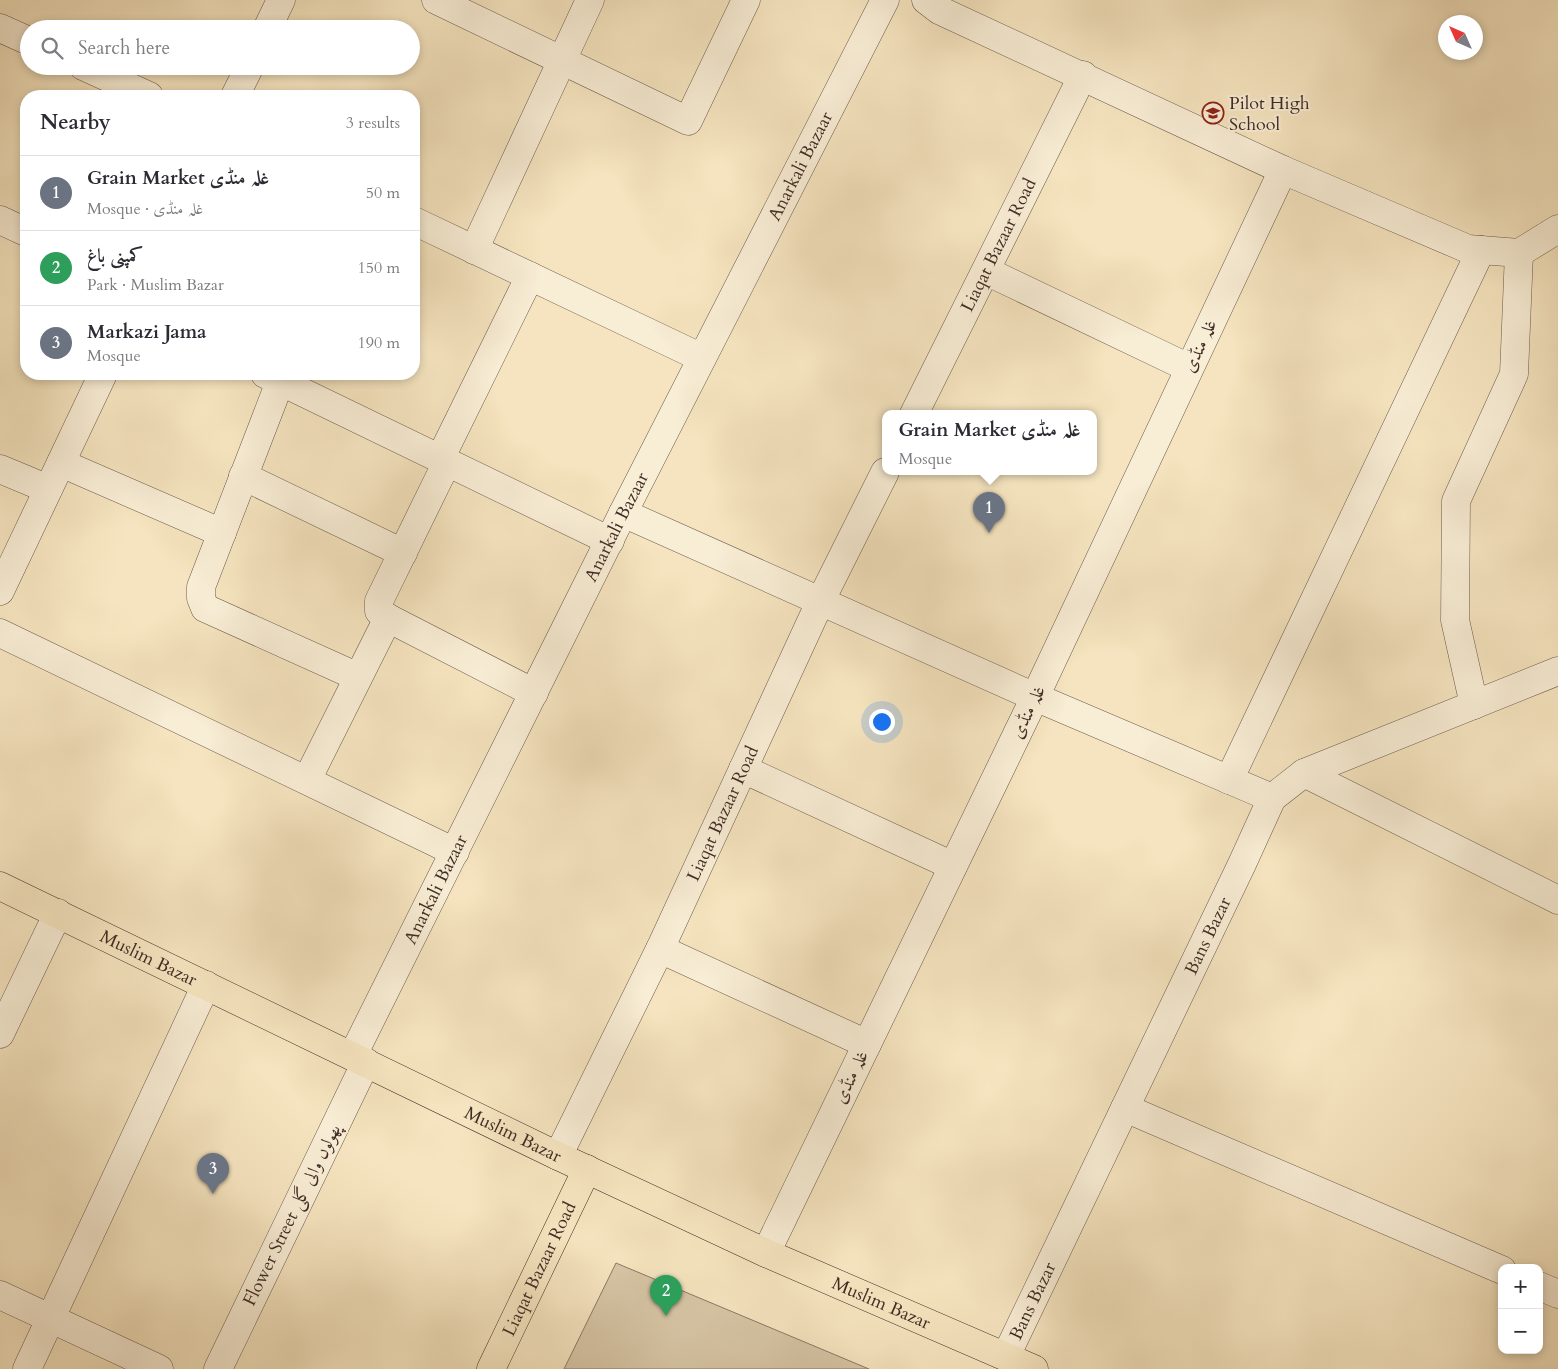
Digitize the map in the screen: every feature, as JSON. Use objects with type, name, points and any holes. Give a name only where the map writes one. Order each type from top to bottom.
[{"type":"main road","name":"Muslim Bazar","points":[[0,886],[558,1156],[766,1252],[1034,1369]]},
{"type":"main road","name":"Liaqat Bazaar Road","points":[[491,1369],[587,1169]]},
{"type":"street","points":[[271,20],[281,0]]},
{"type":"street","points":[[436,0],[688,121],[746,0]]},
{"type":"street","points":[[474,250],[590,0]]},
{"type":"street","name":"Anarkali Bazaar","points":[[359,1059],[455,852],[623,513],[885,0]]},
{"type":"street","points":[[926,0],[939,10],[1083,75],[1283,170],[1468,249],[1519,253],[1558,229]]},
{"type":"street","points":[[0,28],[20,37]]},
{"type":"street","points":[[104,75],[136,90]]},
{"type":"street","points":[[238,90],[246,75]]},
{"type":"street","name":"Liaqat Bazaar Road","points":[[916,410],[1083,75]]},
{"type":"street","name":"غلہ منڈی","points":[[766,1252],[1035,697],[1283,170]]},
{"type":"street","points":[[0,220],[20,229]]},
{"type":"street","points":[[420,224],[702,358]]},
{"type":"street","points":[[1229,780],[1481,250]]},
{"type":"street","points":[[1474,705],[1455,620],[1456,500],[1514,374],[1519,253]]},
{"type":"street","points":[[986,271],[1189,368]]},
{"type":"street","points":[[530,276],[379,602],[379,612],[534,693]]},
{"type":"street","points":[[0,591],[100,380]]},
{"type":"street","points":[[275,380],[243,476],[201,587],[201,598],[205,608],[358,677]]},
{"type":"street","points":[[284,380],[444,461],[610,541]]},
{"type":"street","points":[[61,463],[222,533]]},
{"type":"street","points":[[0,469],[48,489]]},
{"type":"street","name":"Liaqat Bazaar Road","points":[[558,1156],[660,949],[821,600],[884,475]]},
{"type":"street","points":[[243,476],[403,553]]},
{"type":"street","points":[[623,513],[1035,697],[1272,798]]},
{"type":"street","points":[[307,780],[388,618]]},
{"type":"street","points":[[0,633],[455,852]]},
{"type":"street","name":"Bans Bazar","points":[[1006,1356],[1272,798],[1304,774],[1558,671]]},
{"type":"street","points":[[743,770],[953,866]]},
{"type":"street","points":[[1304,774],[1558,900]]},
{"type":"street","points":[[0,1034],[58,913]]},
{"type":"street","points":[[660,949],[867,1044]]},
{"type":"street","points":[[27,1369],[206,985]]},
{"type":"street","name":"Flower Street پھولوں والی گلی","points":[[218,1369],[359,1059]]},
{"type":"street","points":[[1125,1108],[1498,1268]]},
{"type":"street","points":[[1543,1288],[1558,1294]]},
{"type":"street","points":[[0,1295],[159,1369]]},
{"type":"shaded area","points":[[616,1263],[869,1369],[564,1369]]},
{"type":"place","name":"Pilot High School","points":[[1213,113]]},
{"type":"place","name":"Grain Market غلہ منڈی","points":[[989,533]]},
{"type":"place","name":"Markazi Jama","points":[[213,1194]]},
{"type":"place","name":"کمپنی باغ","points":[[666,1316]]}]
